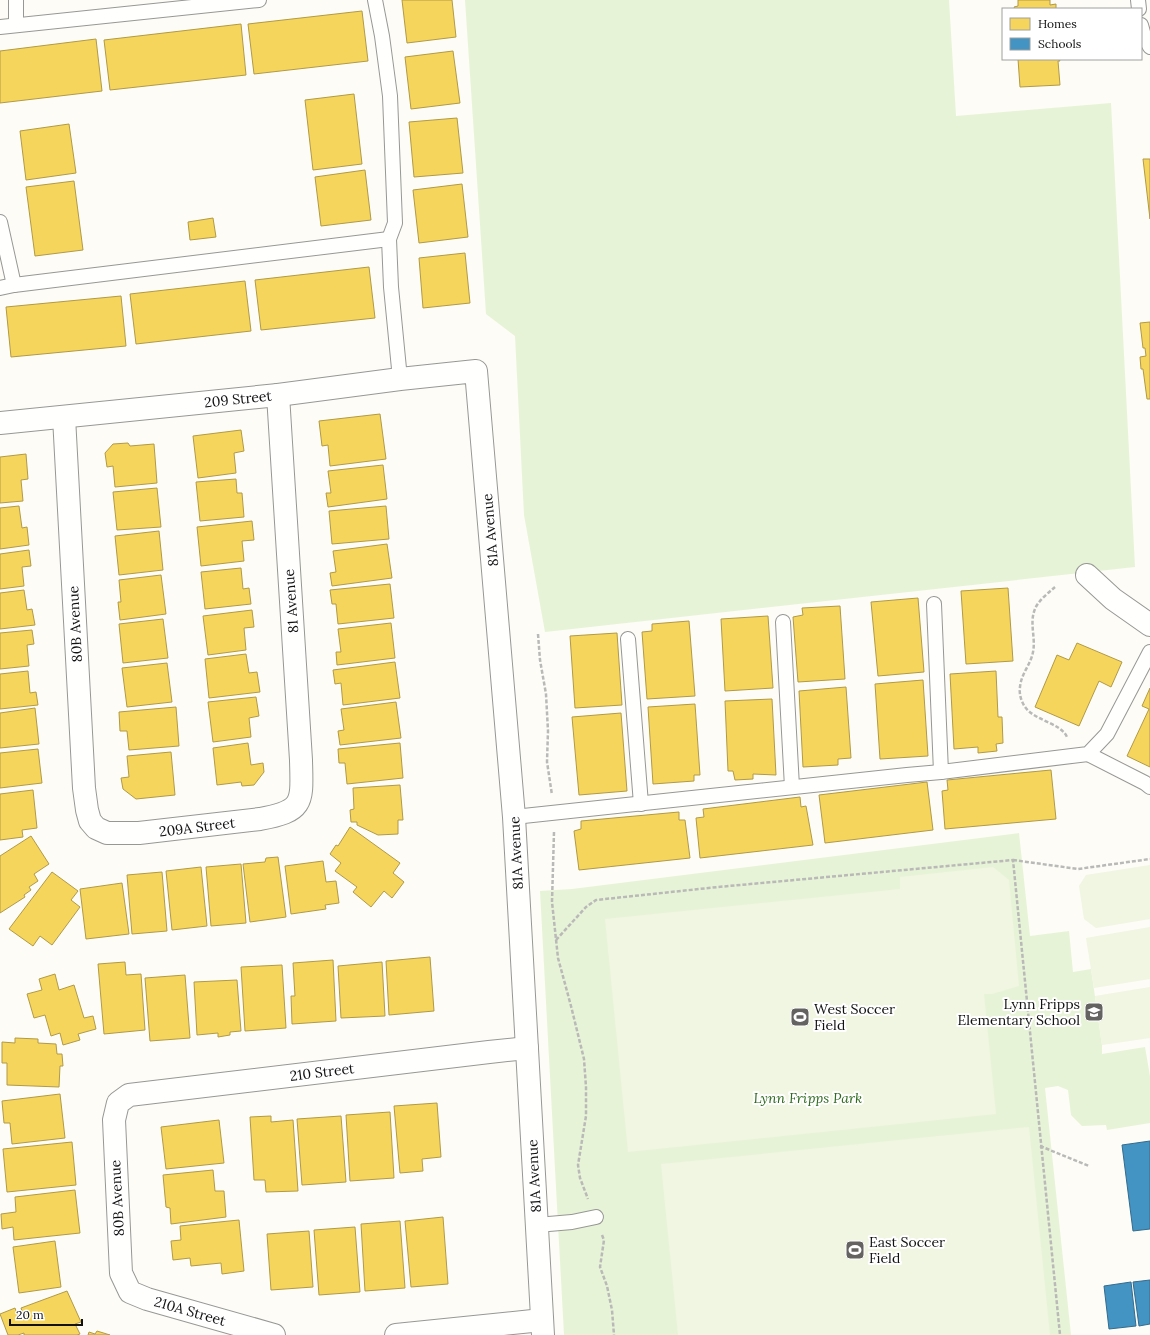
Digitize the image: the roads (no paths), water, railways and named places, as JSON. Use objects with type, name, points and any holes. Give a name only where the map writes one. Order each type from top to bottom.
[{"type":"street","name":"209 Street","points":[[0,423],[278,395],[400,379],[476,371]]},
{"type":"street","name":"81A Avenue","points":[[476,371],[514,817],[528,1048],[542,1327]]},
{"type":"street","name":"81 Avenue","points":[[278,395],[301,760],[302,788],[300,799],[296,806]]},
{"type":"street","name":"80B Avenue","points":[[64,417],[84,788],[90,821],[96,828]]},
{"type":"street","points":[[1087,575],[1113,599],[1150,625]]},
{"type":"street","name":"209A Street","points":[[96,828],[107,833],[139,833],[278,816],[296,806]]},
{"type":"street","name":"210 Street","points":[[118,1103],[129,1095],[528,1048]]},
{"type":"street","name":"80B Avenue","points":[[118,1103],[114,1120],[121,1273],[130,1292]]},
{"type":"street","name":"210A Street","points":[[130,1292],[274,1335]]},
{"type":"street","points":[[396,1335],[542,1327]]},
{"type":"lane","points":[[16,0],[16,25]]},
{"type":"lane","points":[[0,27],[259,0]]},
{"type":"lane","points":[[375,0],[382,36],[390,96],[395,223],[389,239],[391,288],[400,379]]},
{"type":"lane","points":[[1142,29],[1150,47]]},
{"type":"lane","points":[[0,222],[14,285]]},
{"type":"lane","points":[[0,288],[14,285],[389,239]]},
{"type":"lane","points":[[934,604],[940,772]]},
{"type":"lane","points":[[783,622],[792,787]]},
{"type":"lane","points":[[628,639],[641,804]]},
{"type":"lane","points":[[1088,754],[1107,734],[1150,652]]},
{"type":"lane","points":[[514,817],[1015,764],[1088,754],[1150,787]]},
{"type":"lane","points":[[537,1224],[572,1222],[596,1217]]},
{"type":"place","name":"Lynn Fripps Elementary School","points":[[1094,1012]]},
{"type":"place","name":"West Soccer Field","points":[[800,1017]]},
{"type":"place","name":"East Soccer Field","points":[[855,1250]]},
{"type":"park label","name":"Lynn Fripps Park","points":[[808,1098]]}]
